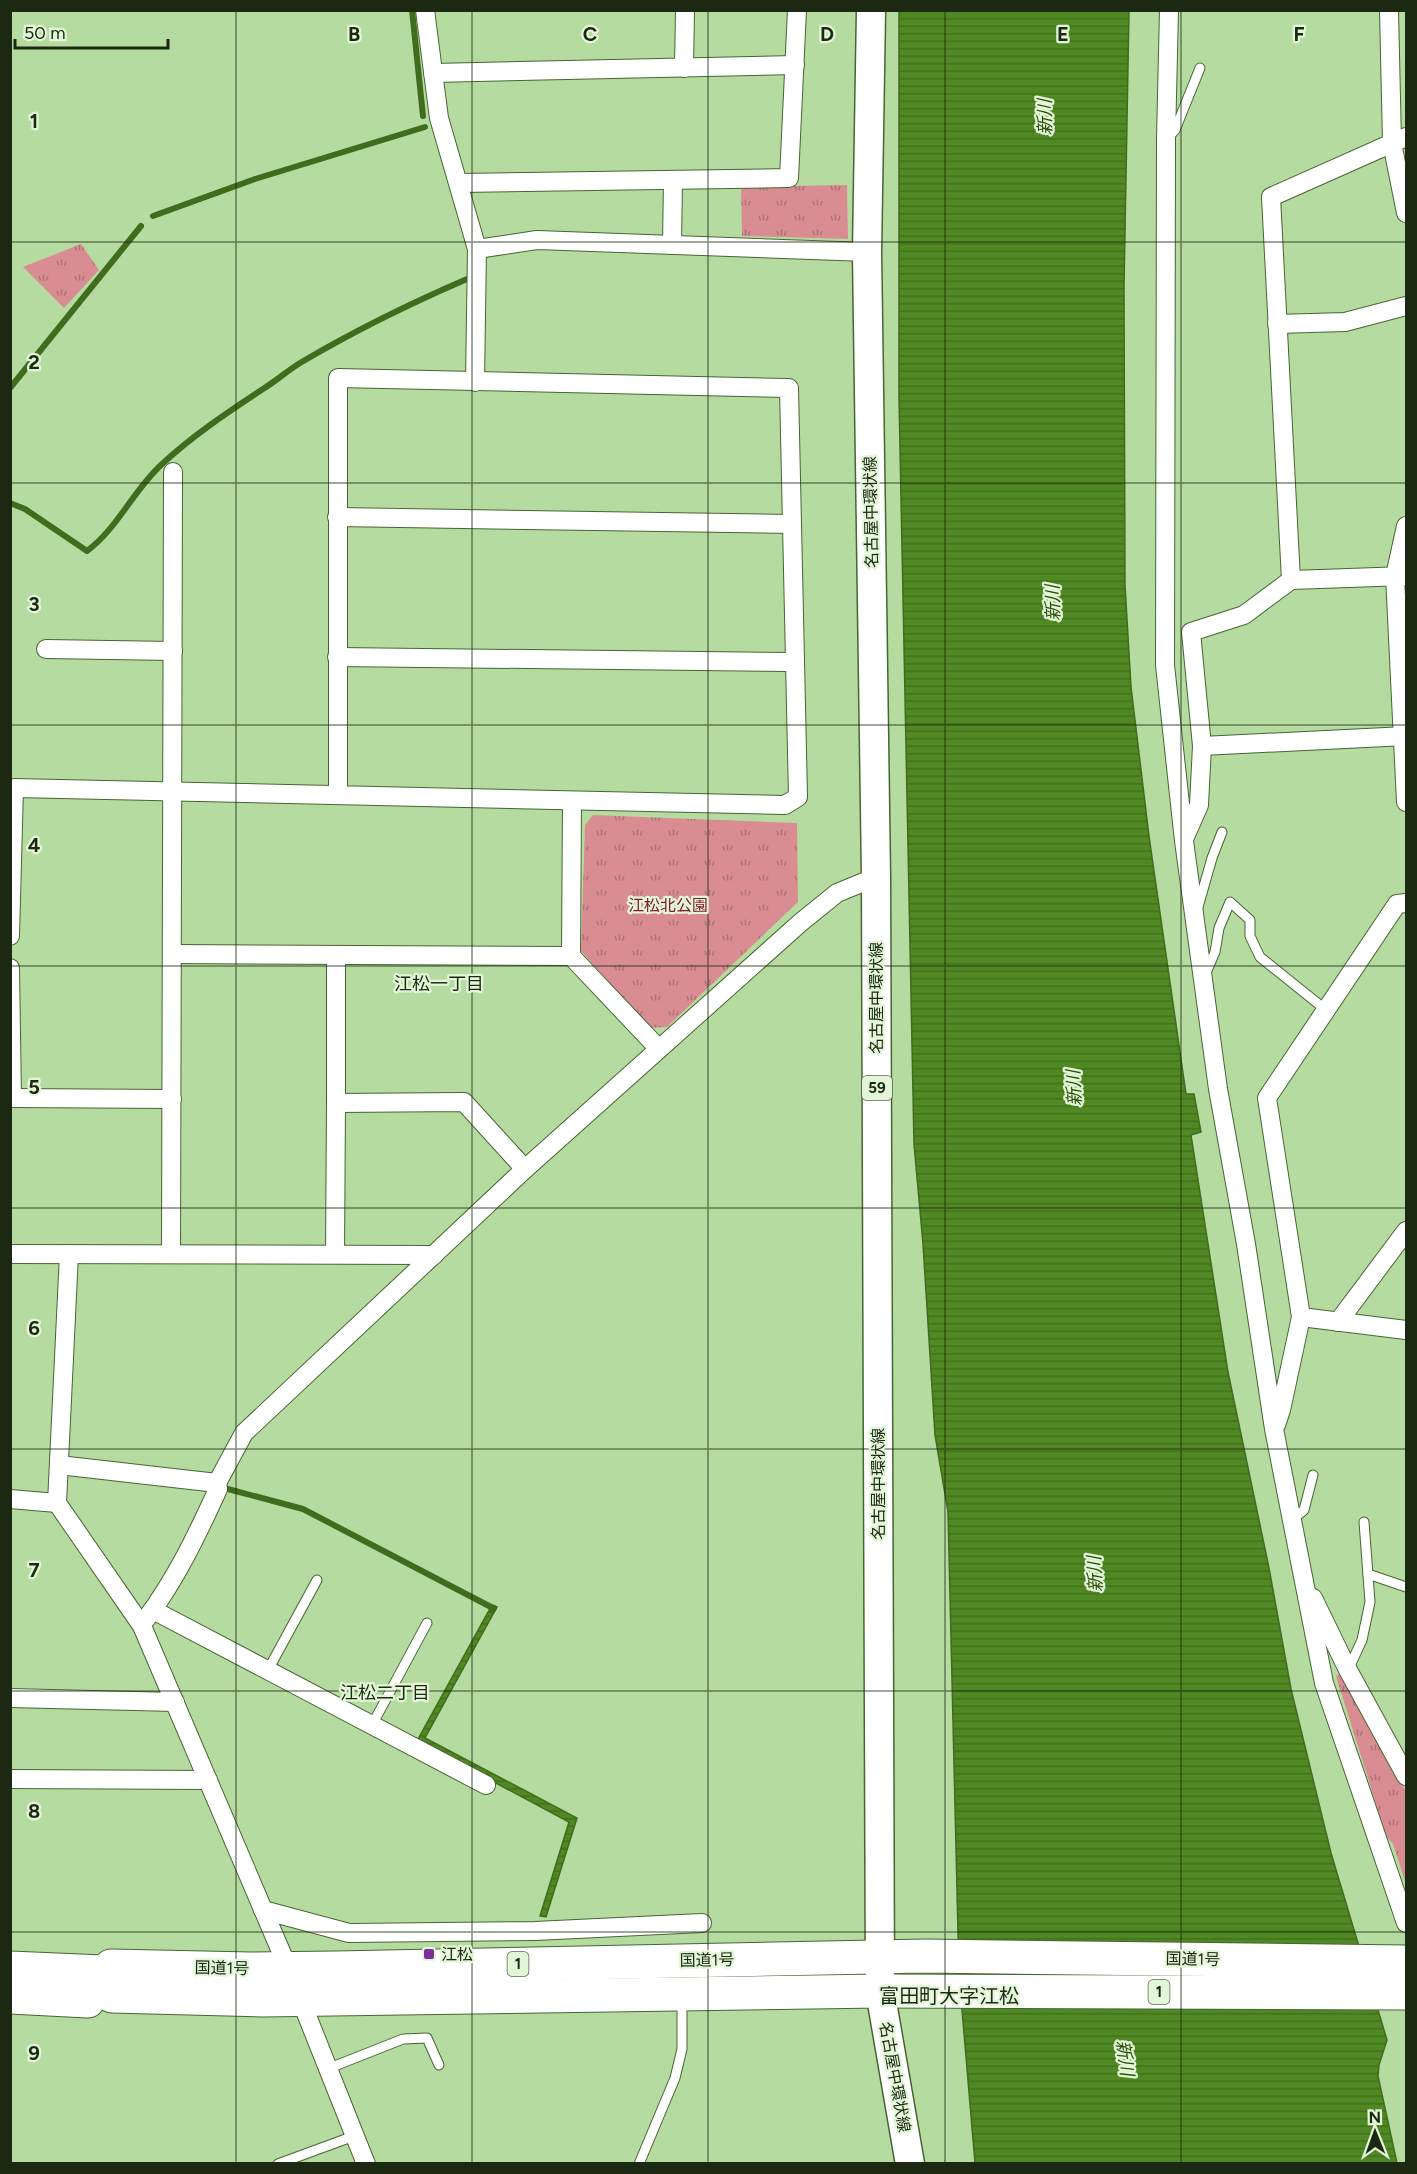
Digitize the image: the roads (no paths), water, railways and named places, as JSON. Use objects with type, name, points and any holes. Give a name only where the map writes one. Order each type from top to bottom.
[{"type":"highway","name":"1","points":[[10,1955],[102,1962],[111,1981],[104,2001],[10,1996]]},
{"type":"highway","name":"国道1号","points":[[10,1985],[102,1991],[111,1981],[288,1968],[925,1956],[1398,1977]]},
{"type":"highway","name":"国道1号","points":[[10,1968],[103,1972],[111,1981],[301,2000],[925,1991],[1398,1977]]},
{"type":"main road","name":"名古屋中環状線","points":[[872,10],[867,252],[876,877],[879,1957],[880,1991],[910,2163]]},
{"type":"street","points":[[425,10],[439,118],[477,249],[476,382]]},
{"type":"street","points":[[684,68],[685,10]]},
{"type":"street","points":[[459,183],[789,178],[797,10]]},
{"type":"street","points":[[1169,10],[1166,140],[1165,665],[1184,841],[1218,1089],[1274,1429],[1324,1683],[1407,1923]]},
{"type":"street","points":[[1389,10],[1407,213]]},
{"type":"street","points":[[433,73],[795,65]]},
{"type":"street","points":[[1291,580],[1270,197],[1399,140]]},
{"type":"street","points":[[672,245],[673,180]]},
{"type":"street","points":[[477,249],[537,240],[867,252]]},
{"type":"street","points":[[1277,324],[1345,322],[1407,306]]},
{"type":"street","points":[[10,936],[14,788],[785,805],[798,797],[789,388],[338,378],[338,795]]},
{"type":"street","points":[[171,1254],[173,472]]},
{"type":"street","points":[[337,517],[791,524]]},
{"type":"street","points":[[1407,526],[1401,576],[1407,802]]},
{"type":"street","points":[[1184,841],[1199,805],[1202,746],[1191,632],[1244,615],[1291,580],[1401,576]]},
{"type":"street","points":[[46,649],[173,651]]},
{"type":"street","points":[[337,657],[795,662]]},
{"type":"street","points":[[1202,746],[1405,736]]},
{"type":"street","points":[[572,801],[571,956],[659,1049]]},
{"type":"street","points":[[142,1626],[189,1552],[218,1490],[217,1483],[244,1432],[525,1169],[771,948],[837,894],[876,877]]},
{"type":"street","points":[[1274,1429],[1281,1410],[1301,1317],[1267,1098],[1396,904],[1407,903]]},
{"type":"street","points":[[172,954],[571,956]]},
{"type":"street","points":[[335,1254],[336,955]]},
{"type":"street","points":[[10,968],[11,1098],[172,1099]]},
{"type":"street","points":[[336,1103],[464,1102],[525,1169]]},
{"type":"street","points":[[1338,1322],[1407,1231]]},
{"type":"street","points":[[10,1254],[434,1255]]},
{"type":"street","points":[[69,1254],[57,1503],[142,1626],[288,1968],[326,2069],[366,2163]]},
{"type":"street","points":[[1301,1317],[1407,1330]]},
{"type":"street","points":[[59,1465],[217,1483]]},
{"type":"street","points":[[10,1499],[57,1503]]},
{"type":"street","points":[[1302,1575],[1348,1670],[1405,1764]]},
{"type":"street","points":[[153,1610],[486,1785]]},
{"type":"street","points":[[10,1698],[174,1702]]},
{"type":"street","points":[[10,1779],[208,1780]]},
{"type":"street","points":[[263,1910],[349,1933],[535,1931],[702,1923]]},
{"type":"lane","points":[[1166,140],[1175,130],[1200,68]]},
{"type":"lane","points":[[1195,918],[1222,832]]},
{"type":"lane","points":[[1203,980],[1215,952],[1219,928],[1230,902],[1250,920],[1250,936],[1260,957],[1326,1010]]},
{"type":"lane","points":[[1292,1520],[1304,1510],[1313,1475]]},
{"type":"lane","points":[[1348,1670],[1362,1640],[1371,1602],[1364,1522]]},
{"type":"lane","points":[[1368,1574],[1407,1587]]},
{"type":"lane","points":[[268,1670],[316,1580]]},
{"type":"lane","points":[[372,1725],[427,1623]]},
{"type":"lane","points":[[639,2163],[675,2078],[682,2049],[682,1994]]},
{"type":"lane","points":[[326,2069],[403,2039],[427,2038],[439,2065]]},
{"type":"lane","points":[[278,2163],[354,2136]]},
{"type":"water","name":"新川","points":[[899,11],[1129,11],[1124,287],[1125,585],[1131,687],[1149,836],[1186,1094],[1194,1094],[1201,1132],[1191,1135],[1228,1372],[1269,1568],[1291,1689],[1331,1853],[1387,2040],[1378,2076],[1397,2163],[975,2163],[959,1974],[948,1512],[935,1435],[914,1144],[899,398]]},
{"type":"water","points":[[492,1605],[497,1607],[425,1738],[577,1818],[546,1917],[540,1916],[569,1822],[417,1741]]},
{"type":"waterway","points":[[412,10],[423,116]]},
{"type":"waterway","points":[[153,216],[255,179],[425,127]]},
{"type":"waterway","points":[[10,388],[141,226]]},
{"type":"waterway","points":[[10,503],[25,509],[87,551],[107,532],[151,475],[210,425],[320,351],[382,318],[467,279]]},
{"type":"waterway","points":[[224,1488],[303,1509],[494,1608],[492,1611]]},
{"type":"place","name":"江松","points":[[429,1954]]},
{"type":"district","name":"江松一丁目","points":[[439,984]]},
{"type":"district","name":"江松二丁目","points":[[385,1693]]},
{"type":"district","name":"富田町大字江松","points":[[949,1996]]},
{"type":"park label","name":"江松北公園","points":[[668,905]]}]
